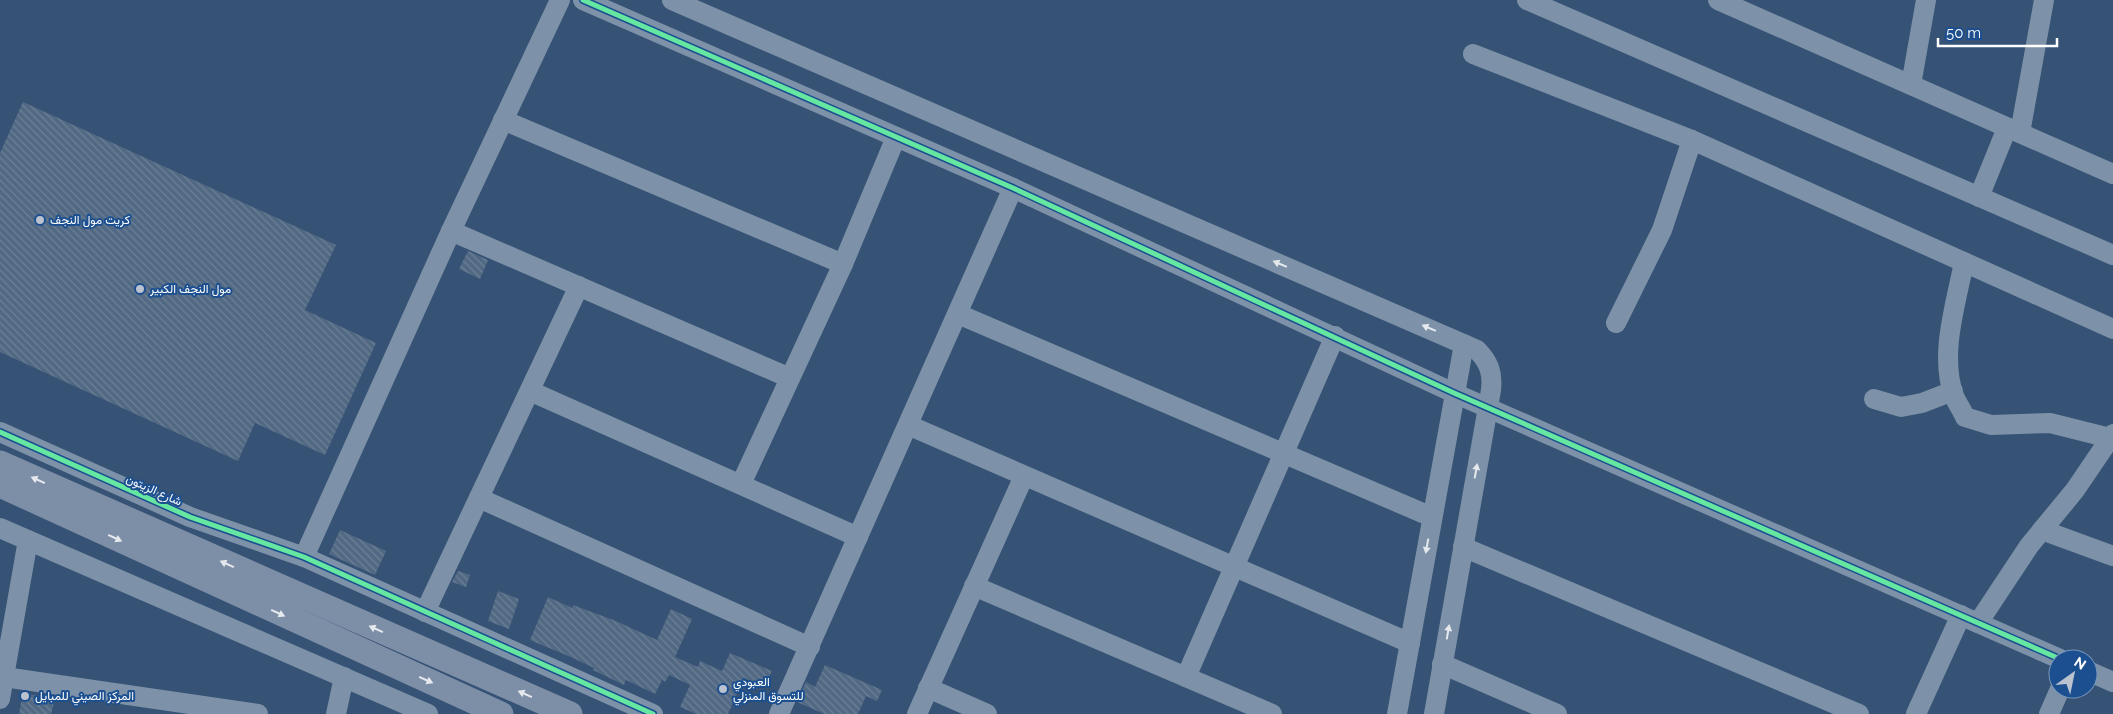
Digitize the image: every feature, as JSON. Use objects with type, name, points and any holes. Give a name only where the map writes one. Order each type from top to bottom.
[{"type":"main road","points":[[0,463],[73,507],[501,714]]},
{"type":"main road","points":[[0,485],[73,507],[570,714]]},
{"type":"street","points":[[304,557],[451,231],[560,0]]},
{"type":"street","points":[[583,0],[1013,188],[1335,336],[1454,393],[2048,654]]},
{"type":"street","points":[[672,0],[1477,350],[1487,360],[1492,378],[1434,714]]},
{"type":"street","points":[[1527,0],[2113,255]]},
{"type":"street","points":[[1718,0],[2113,174]]},
{"type":"street","points":[[1911,85],[1926,0]]},
{"type":"street","points":[[1980,197],[2014,130],[2044,0]]},
{"type":"street","points":[[1473,54],[1692,140],[2113,329]]},
{"type":"street","points":[[503,120],[843,264]]},
{"type":"street","points":[[741,484],[843,264],[896,137]]},
{"type":"street","points":[[1616,323],[1662,230],[1692,140]]},
{"type":"street","points":[[779,714],[1013,188]]},
{"type":"street","points":[[451,231],[790,378]]},
{"type":"street","points":[[1916,714],[1969,619],[2075,490],[2111,436],[2050,423],[1991,425],[1965,417],[1953,391],[1949,366],[1949,335],[1964,262]]},
{"type":"street","points":[[425,612],[579,286]]},
{"type":"street","points":[[958,314],[1432,517]]},
{"type":"street","points":[[1186,677],[1335,336]]},
{"type":"street","points":[[1397,714],[1464,344]]},
{"type":"street","points":[[530,391],[858,536]]},
{"type":"street","points":[[1874,399],[1901,407],[1922,403],[1953,391]]},
{"type":"street","points":[[908,425],[1410,643]]},
{"type":"street","name":"شارع الزيتون","points":[[0,432],[190,517],[304,557],[653,714]]},
{"type":"street","points":[[917,714],[1024,476]]},
{"type":"street","points":[[479,498],[810,647]]},
{"type":"street","points":[[0,528],[428,714]]},
{"type":"street","points":[[2042,530],[2113,556]]},
{"type":"street","points":[[0,700],[4,677],[8,605],[28,540]]},
{"type":"street","points":[[1463,547],[1859,714]]},
{"type":"street","points":[[974,586],[1272,714]]},
{"type":"street","points":[[1442,664],[1557,714]]},
{"type":"street","points":[[2098,675],[2113,682]]},
{"type":"street","points":[[4,677],[258,714]]},
{"type":"street","points":[[336,714],[344,677]]},
{"type":"street","points":[[928,688],[987,714]]},
{"type":"street","points":[[2049,714],[2056,699]]},
{"type":"building","points":[[23,102],[336,245],[305,310],[376,343],[325,455],[255,423],[238,461],[0,352],[0,153]]},
{"type":"building","points":[[468,251],[488,260],[480,279],[459,269]]},
{"type":"building","points":[[340,530],[386,551],[375,575],[329,554]]},
{"type":"building","points":[[458,571],[470,575],[466,587],[452,582]]},
{"type":"building","points":[[498,591],[519,599],[509,629],[488,621]]},
{"type":"building","points":[[548,597],[572,608],[573,605],[616,621],[657,640],[671,609],[692,619],[675,657],[698,667],[700,661],[722,671],[730,653],[772,671],[764,687],[744,678],[728,714],[696,714],[680,707],[690,685],[669,675],[665,682],[662,680],[655,694],[626,680],[624,685],[593,670],[594,668],[530,640]]},
{"type":"building","points":[[825,665],[882,690],[877,701],[866,696],[858,714],[824,714],[797,702],[806,682],[815,687]]},
{"type":"building","points":[[23,693],[55,699],[51,714],[19,714]]},
{"type":"cycle path","points":[[583,0],[1013,188],[1454,393],[2048,654]]},
{"type":"cycle path","points":[[0,432],[190,517],[304,557],[653,714]]},
{"type":"place","name":"كريت مول النجف","points":[[40,220]]},
{"type":"place","name":"مول النجف الكبير","points":[[140,289]]},
{"type":"place","name":"العبودي للتسوق المنزلي","points":[[723,689]]},
{"type":"place","name":"المركز الصيني للمبايل","points":[[25,696]]}]
